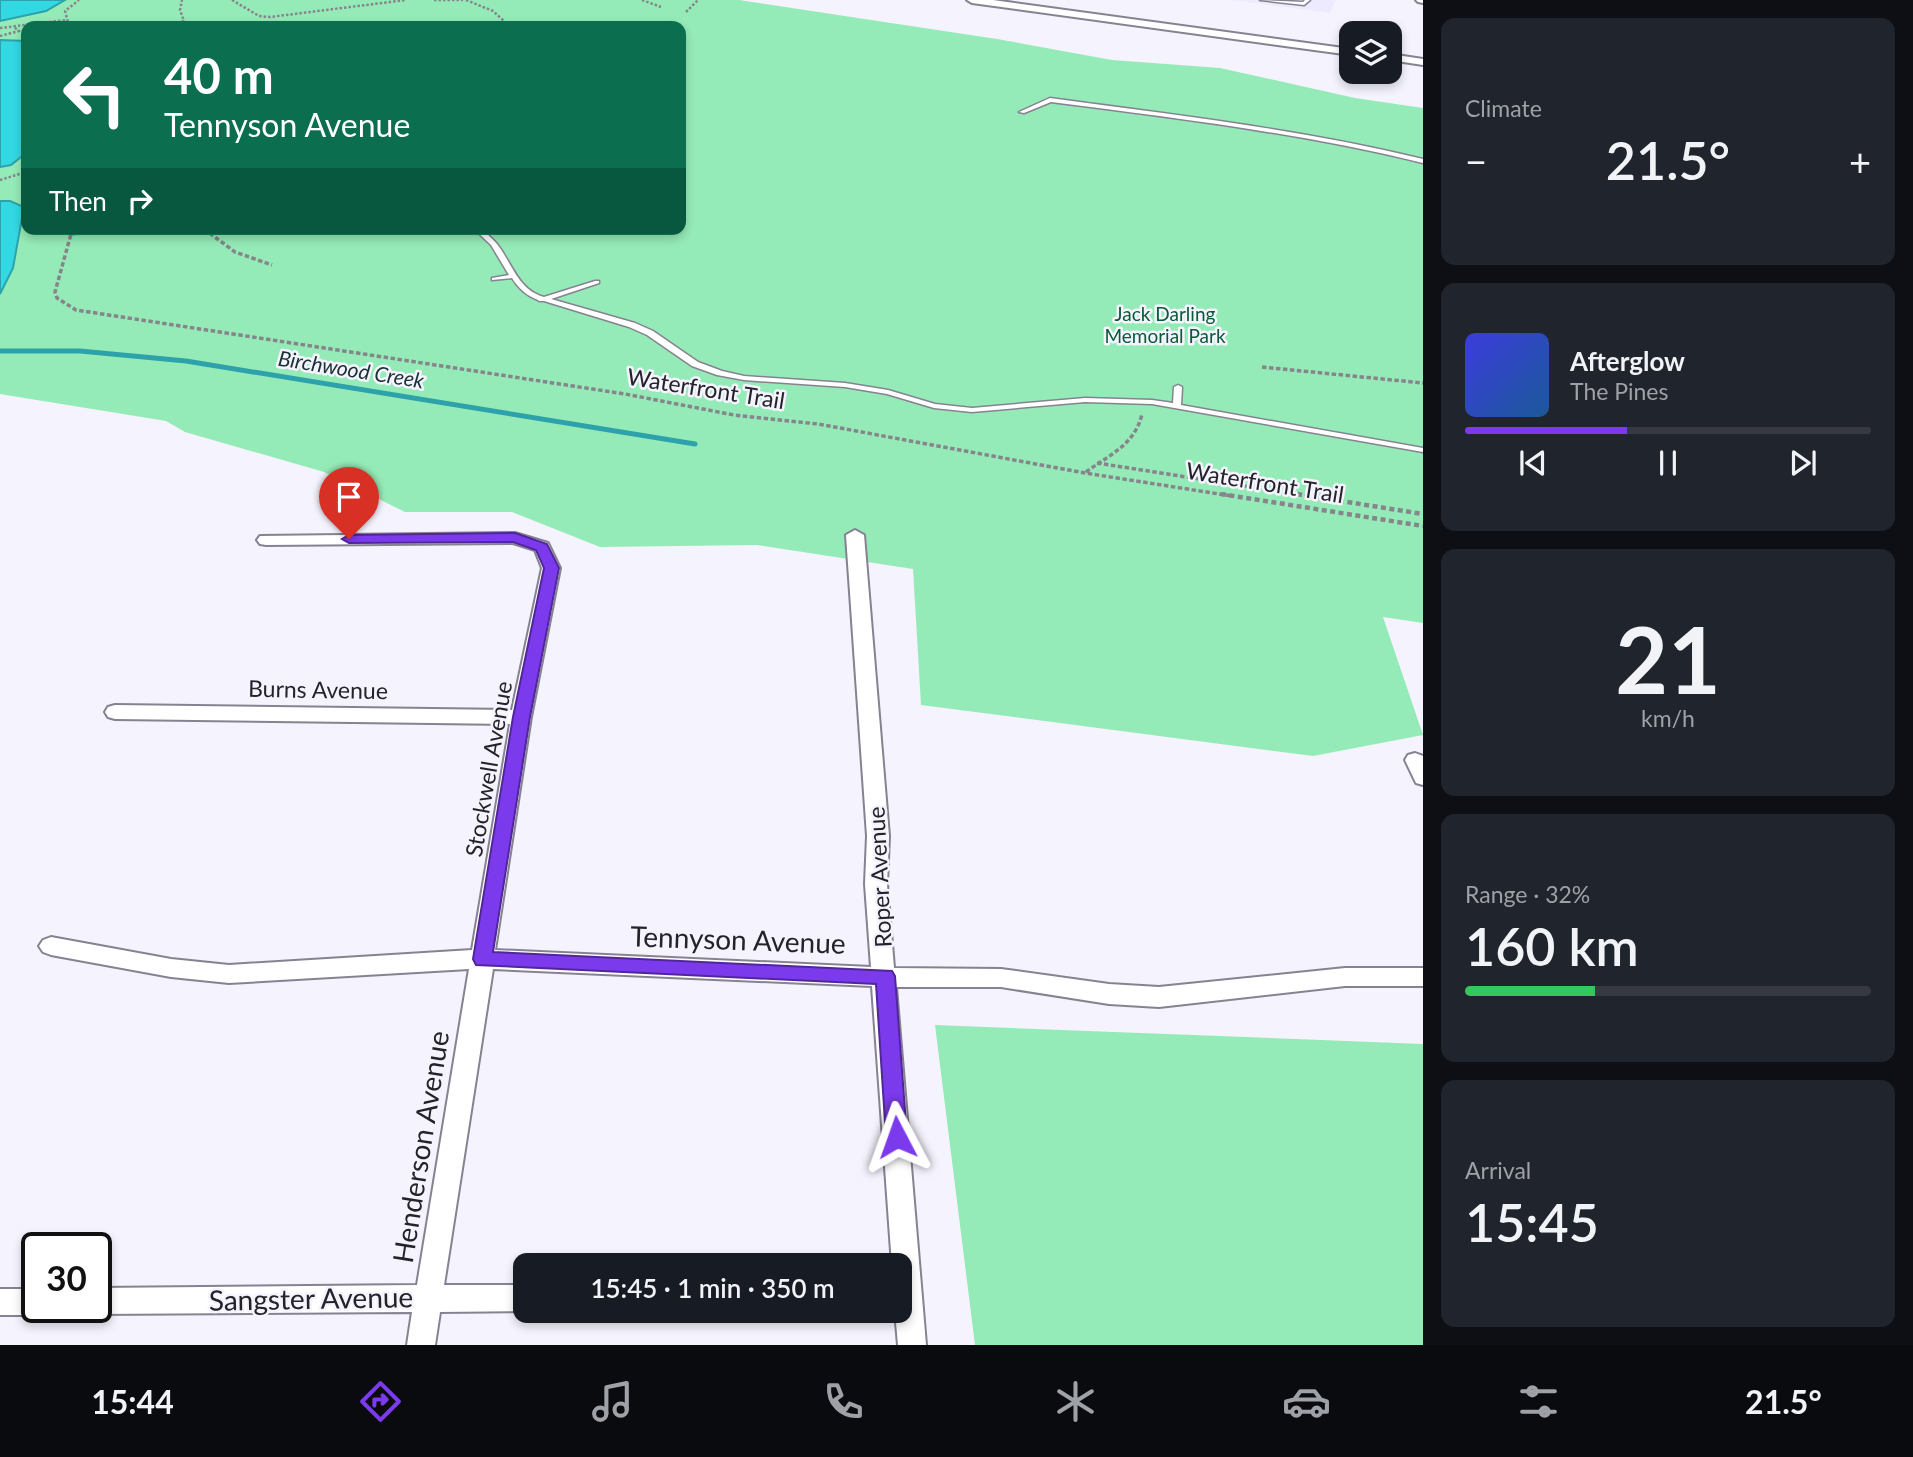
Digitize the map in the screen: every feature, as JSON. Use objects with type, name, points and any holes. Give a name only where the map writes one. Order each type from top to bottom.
[{"type":"street","points":[[972,0],[1339,50]]},
{"type":"street","points":[[1402,59],[1423,62]]},
{"type":"street","name":"Roper Avenue","points":[[855,536],[878,836],[876,884],[886,976],[902,1253]]},
{"type":"street","name":"Stockwell Avenue","points":[[266,540],[515,538],[542,547],[551,568],[522,717],[483,959]]},
{"type":"street","name":"Burns Avenue","points":[[115,712],[522,717]]},
{"type":"street","name":"Tennyson Avenue","points":[[51,946],[171,968],[229,974],[483,959],[886,976],[1001,978],[1109,994],[1159,996],[1345,977],[1423,977]]},
{"type":"street","name":"Henderson Avenue","points":[[421,1345],[483,959]]},
{"type":"street","name":"Sangster Avenue","points":[[112,1301],[513,1297]]},
{"type":"street","points":[[0,1302],[21,1302]]},
{"type":"street","name":"Roper Avenue","points":[[908,1323],[912,1345]]},
{"type":"lane","points":[[1262,0],[1297,4],[1304,4],[1307,0]]},
{"type":"lane","points":[[1022,112],[1050,100],[1134,110],[1271,130],[1366,147],[1423,161]]},
{"type":"lane","points":[[484,235],[494,244],[524,289],[541,300],[632,325],[695,364],[744,378],[845,385],[888,392],[934,406],[972,410],[1085,400],[1142,401],[1423,450]]},
{"type":"lane","points":[[494,279],[514,276]]},
{"type":"lane","points":[[541,300],[597,282]]},
{"type":"lane","points":[[1177,405],[1178,387]]},
{"type":"path","points":[[58,21],[66,20],[65,11],[79,0]]},
{"type":"path","points":[[182,0],[180,10],[184,21]]},
{"type":"path","points":[[232,0],[259,16],[270,17],[406,0]]},
{"type":"path","points":[[434,0],[464,0],[493,11],[504,21]]},
{"type":"path","points":[[642,0],[662,8]]},
{"type":"path","points":[[686,12],[698,0]]},
{"type":"path","points":[[0,28],[21,26]]},
{"type":"path","points":[[0,36],[19,31],[13,27]]},
{"type":"path","points":[[0,180],[21,174]]},
{"type":"path","name":"Waterfront Trail","points":[[69,235],[55,292],[57,298],[76,310],[625,394],[734,415],[818,424],[1085,472],[1423,526]]},
{"type":"path","points":[[210,235],[221,246],[244,257],[272,265]]},
{"type":"path","points":[[1262,367],[1423,383]]},
{"type":"path","points":[[1085,472],[1131,443],[1140,429],[1142,401]]},
{"type":"path","points":[[1097,463],[1423,514]]},
{"type":"shaded area","points":[[1234,0],[1336,0],[1330,13]]},
{"type":"green space","name":"Jack Darling Memorial Park","points":[[65,0],[739,0],[997,39],[1112,60],[1220,68],[1355,98],[1423,108],[1423,623],[1383,617],[1423,735],[1313,756],[921,705],[913,569],[757,545],[600,547],[512,512],[405,512],[324,472],[185,432],[166,421],[0,394],[0,294],[13,268],[10,201],[0,201],[0,167],[11,165],[21,157],[21,235],[686,235],[686,21],[21,21],[21,41],[0,40],[0,21],[46,11]]},
{"type":"green space","points":[[935,1025],[1423,1044],[1423,1345],[975,1345]]},
{"type":"water","points":[[0,0],[65,0],[46,11],[0,21]]},
{"type":"water","points":[[0,40],[21,41],[21,157],[11,165],[0,167]]},
{"type":"water","points":[[0,201],[10,201],[21,206],[21,224],[13,268],[0,294]]},
{"type":"waterway","name":"Birchwood Creek","points":[[0,351],[80,351],[186,361],[695,444]]},
{"type":"route","points":[[349,539],[515,538],[542,547],[551,568],[522,717],[483,959],[886,976],[897,1137]]}]
